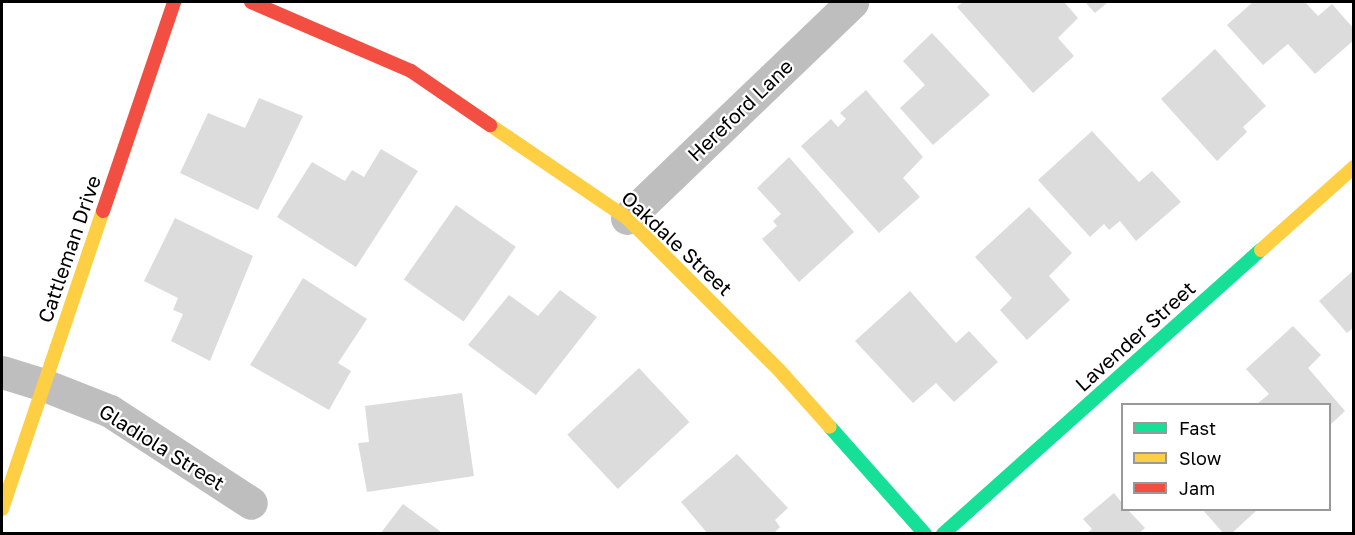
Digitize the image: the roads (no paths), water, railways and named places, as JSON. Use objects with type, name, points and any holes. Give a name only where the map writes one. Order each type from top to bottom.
[{"type":"street","name":"Cattleman Drive","points":[[2,508],[174,2]]},
{"type":"street","name":"Oakdale Street","points":[[251,2],[411,71],[627,218],[779,370],[925,534]]},
{"type":"street","name":"Hereford Lane","points":[[627,218],[852,2]]},
{"type":"street","name":"Lavender Street","points":[[943,534],[1353,167]]},
{"type":"street","name":"Gladiola Street","points":[[2,372],[44,385],[110,411],[252,503]]}]
